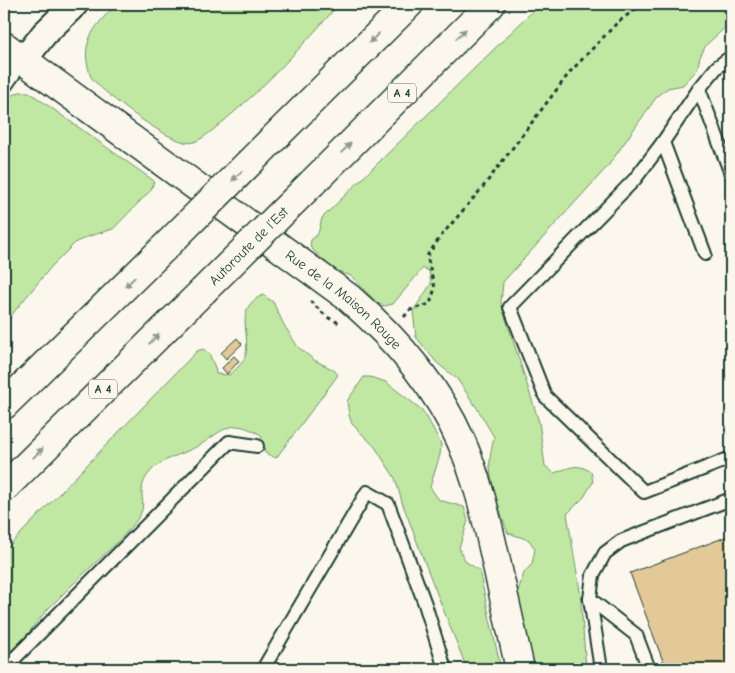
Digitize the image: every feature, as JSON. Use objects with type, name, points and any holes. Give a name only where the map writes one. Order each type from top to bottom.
[{"type":"main road","points":[[4,405],[409,4]]},
{"type":"main road","name":"Autoroute de l’Est","points":[[4,488],[491,4]]},
{"type":"main road","name":"Rue de la Maison Rouge","points":[[14,53],[350,298],[390,335],[412,361],[446,411],[473,470],[484,505],[520,669]]},
{"type":"street","points":[[14,53],[44,34],[75,4]]},
{"type":"lane","points":[[4,88],[14,53]]},
{"type":"lane","points":[[731,57],[717,67],[698,88],[663,142],[635,179],[510,307],[545,396],[644,492],[731,458]]},
{"type":"lane","points":[[698,88],[731,174]]},
{"type":"lane","points":[[663,142],[705,254]]},
{"type":"lane","points":[[4,669],[229,442],[257,446]]},
{"type":"lane","points":[[263,669],[366,492],[388,504],[425,604],[445,669]]},
{"type":"lane","points":[[601,669],[590,599],[593,575],[605,553],[621,541],[731,499]]},
{"type":"lane","points":[[590,599],[636,635],[649,669]]},
{"type":"path","points":[[410,310],[430,304],[435,288],[427,256],[441,236],[483,187],[570,72],[617,24],[642,4]]},
{"type":"path","points":[[305,295],[328,317],[344,326]]},
{"type":"green space","points":[[116,4],[339,4],[284,64],[240,107],[202,138],[194,142],[185,142],[140,119],[109,95],[91,77],[86,53],[90,37]]},
{"type":"green space","points":[[540,4],[731,4],[731,22],[706,45],[700,57],[697,70],[683,85],[668,88],[658,95],[608,166],[503,282],[501,303],[539,422],[545,466],[554,473],[577,467],[591,472],[593,482],[584,497],[567,514],[580,591],[586,669],[533,669],[517,594],[524,573],[532,564],[535,549],[529,540],[508,533],[492,483],[490,460],[494,437],[457,379],[437,363],[416,337],[413,311],[431,284],[429,271],[423,268],[393,304],[384,306],[377,303],[351,276],[333,269],[310,247],[311,240],[318,234],[322,218]]},
{"type":"green space","points":[[20,92],[29,92],[154,181],[151,190],[113,229],[76,242],[51,267],[4,324],[4,102],[10,96]]},
{"type":"green space","points":[[263,295],[273,302],[284,325],[298,347],[314,360],[334,370],[338,375],[276,458],[265,453],[261,435],[252,430],[236,426],[225,429],[190,450],[165,460],[150,472],[143,485],[142,510],[130,529],[47,610],[4,658],[4,551],[197,351],[203,349],[210,354],[216,374],[229,375],[236,369],[246,354],[246,313],[254,300]]},
{"type":"green space","points":[[364,377],[386,382],[422,410],[441,444],[440,455],[430,487],[439,500],[464,507],[468,521],[459,548],[466,562],[479,570],[501,669],[467,669],[428,571],[395,478],[375,447],[352,424],[347,401]]},
{"type":"building","points":[[237,338],[242,344],[226,359],[221,353]]},
{"type":"building","points":[[234,356],[239,361],[227,374],[222,368]]},
{"type":"building","points":[[731,535],[731,669],[666,669],[630,573]]}]
